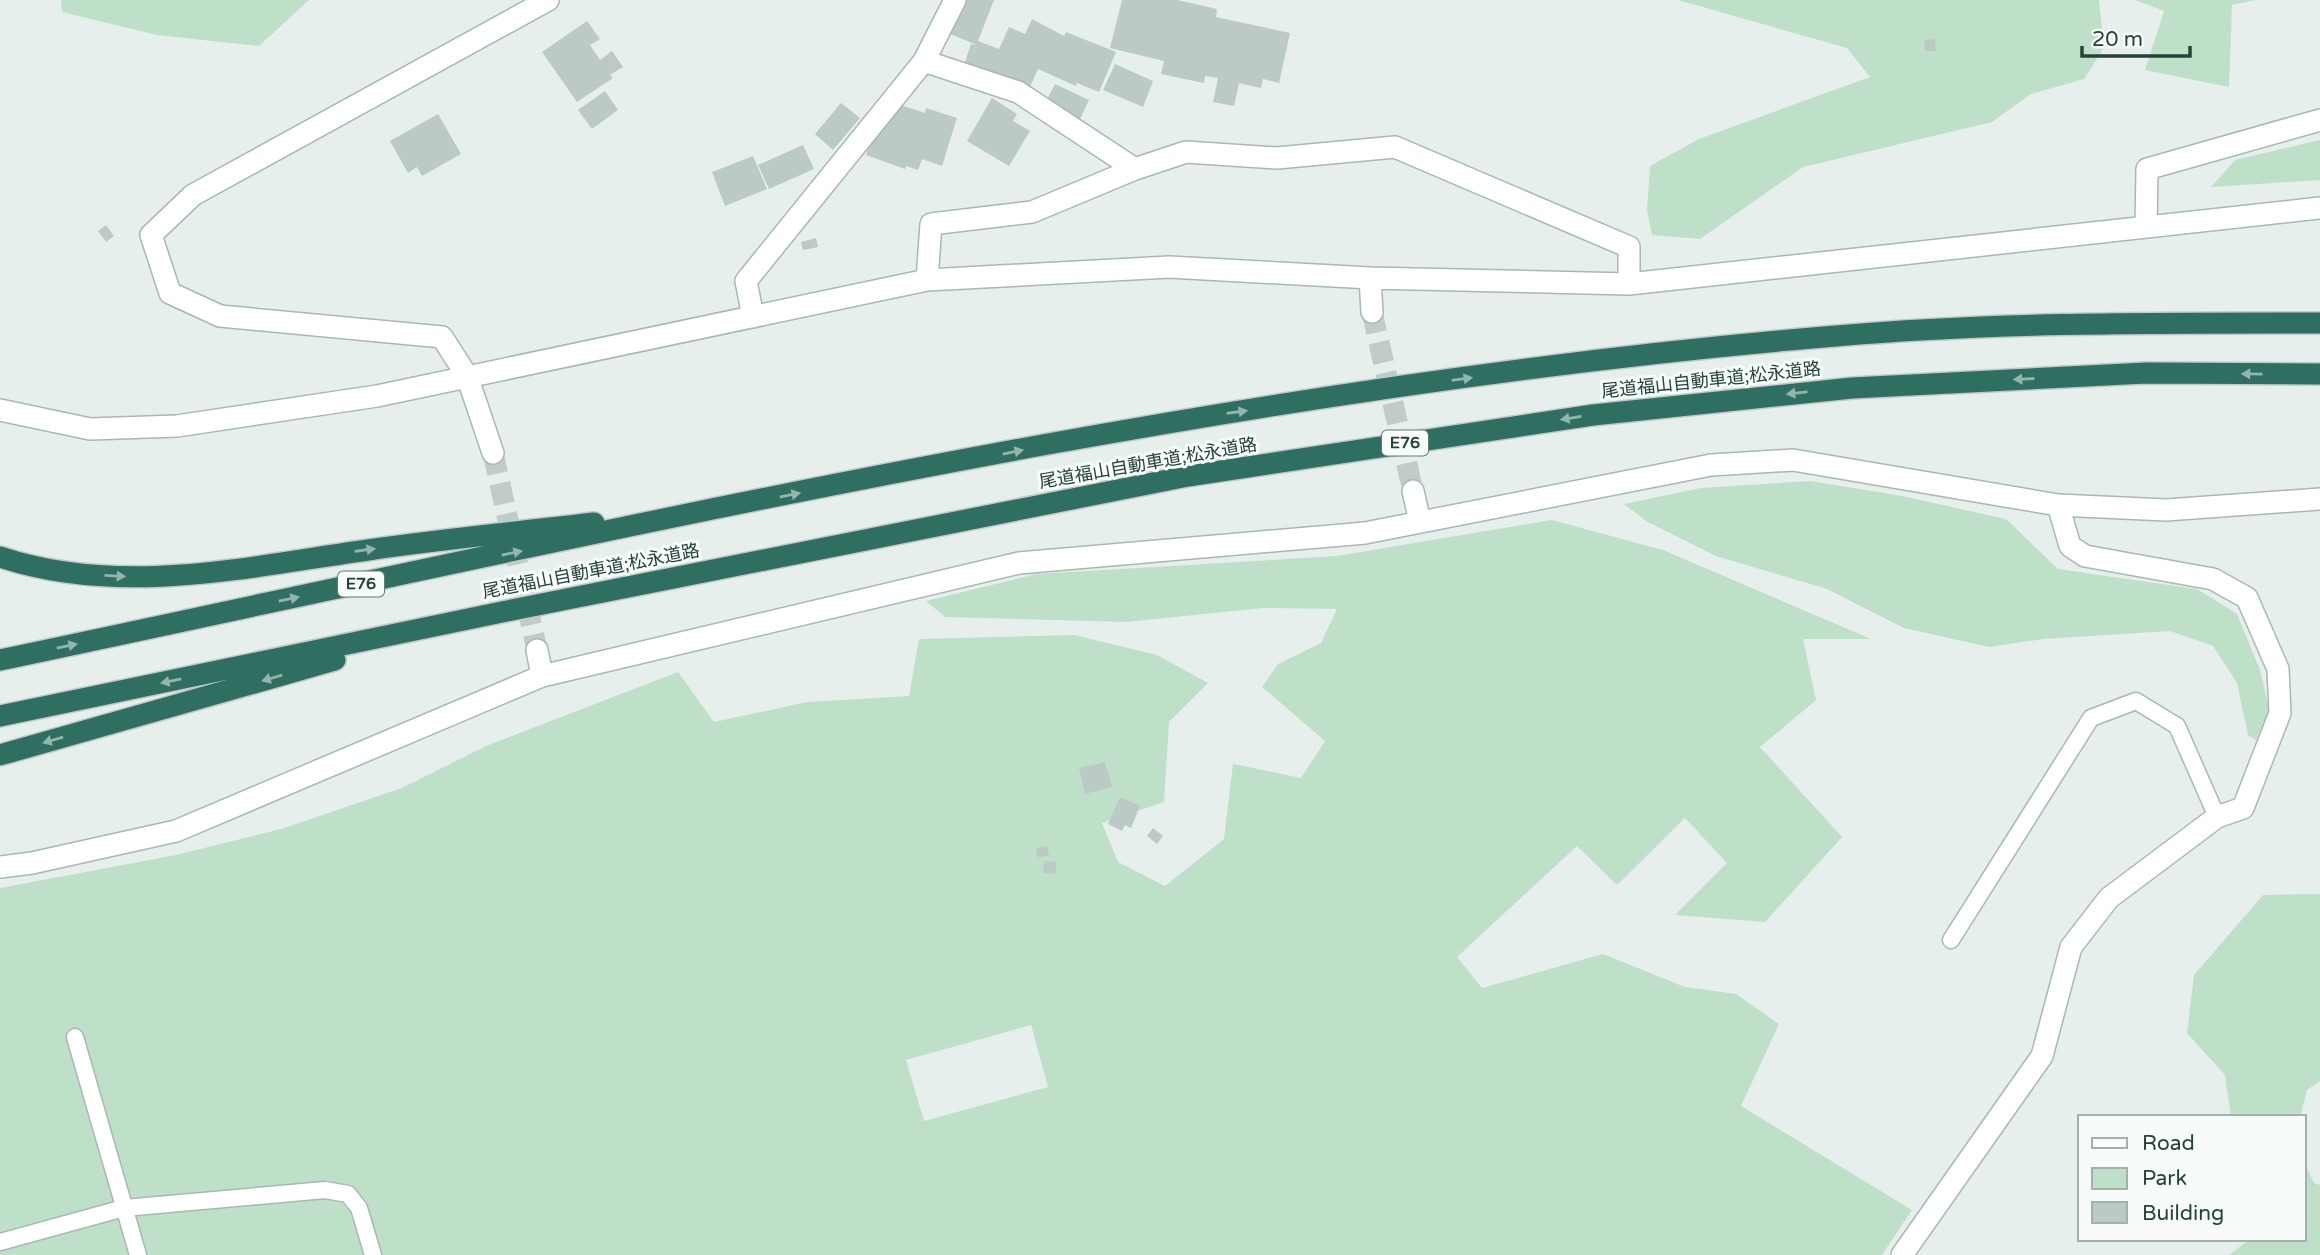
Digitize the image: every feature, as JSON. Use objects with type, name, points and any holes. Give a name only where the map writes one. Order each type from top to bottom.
[{"type":"highway","name":"尾道福山自動車道;松永道路","points":[[0,660],[723,508],[1161,423],[1597,360],[1840,335],[2114,323],[2320,323]]},
{"type":"highway","name":"尾道福山自動車道;松永道路","points":[[0,716],[502,612],[1188,476],[1593,415],[1852,388],[2146,373],[2320,374]]},
{"type":"highway","points":[[0,557],[76,574],[137,577],[193,575],[410,544],[723,508]]},
{"type":"highway","points":[[0,755],[502,612]]},
{"type":"street","points":[[493,453],[467,376],[442,337],[220,316],[170,293],[151,235],[193,195],[548,0]]},
{"type":"street","points":[[753,317],[746,281],[923,61],[954,0]]},
{"type":"street","points":[[923,61],[1018,92],[1135,169]]},
{"type":"street","points":[[2146,227],[2147,169],[2320,120]]},
{"type":"street","points":[[927,280],[931,224],[1032,212],[1135,169],[1186,152],[1278,158],[1395,147],[1629,247],[1629,284]]},
{"type":"street","points":[[0,410],[90,429],[177,426],[377,396],[927,280],[1169,268],[1370,278],[1629,284],[2320,208]]},
{"type":"street","points":[[1370,278],[1372,312]]},
{"type":"street","points":[[0,867],[33,863],[176,831],[542,676],[1019,563],[1365,533],[1711,465],[1793,460],[2058,505],[2166,510],[2320,499]]},
{"type":"street","points":[[1413,491],[1420,522]]},
{"type":"street","points":[[1902,1255],[2042,1056],[2071,947],[2109,898],[2217,817],[2243,808],[2280,713],[2278,668],[2248,598],[2213,579],[2085,556],[2070,546],[2058,505]]},
{"type":"street","points":[[537,650],[542,676]]},
{"type":"lane","points":[[1951,940],[2091,718],[2136,701],[2177,726],[2217,817]]},
{"type":"lane","points":[[75,1037],[138,1255]]},
{"type":"lane","points":[[0,1242],[124,1208],[325,1190],[348,1194],[359,1208],[373,1255]]},
{"type":"green space","points":[[61,0],[309,0],[259,46],[157,35],[62,12]]},
{"type":"green space","points":[[1678,0],[2099,0],[2104,48],[2084,79],[2031,94],[1992,122],[1803,167],[1700,239],[1652,235],[1647,210],[1650,166],[1699,139],[1870,77],[1847,48]]},
{"type":"green space","points":[[2135,0],[2256,0],[2232,5],[2229,87],[2145,70],[2164,11]]},
{"type":"green space","points":[[2320,140],[2320,180],[2211,187],[2235,160]]},
{"type":"green space","points":[[1811,481],[1902,496],[2006,519],[2058,569],[2197,589],[2237,614],[2260,670],[2270,712],[2256,740],[2248,735],[2237,683],[2213,646],[2170,631],[2043,639],[1989,647],[1904,628],[1827,589],[1716,556],[1646,521],[1624,504],[1701,488]]},
{"type":"green space","points":[[1552,520],[1663,550],[1871,639],[1803,639],[1816,700],[1760,747],[1842,837],[1765,922],[1675,915],[1727,863],[1685,818],[1617,885],[1577,846],[1457,957],[1482,988],[1603,954],[1685,987],[1736,994],[1779,1024],[1741,1106],[1912,1210],[1882,1255],[0,1255],[0,888],[176,855],[281,829],[402,788],[486,746],[678,672],[714,722],[807,702],[909,696],[919,639],[1074,635],[1157,655],[1208,683],[1169,722],[1164,802],[1102,823],[1118,862],[1165,886],[1224,839],[1233,764],[1301,778],[1325,741],[1262,687],[1278,664],[1321,643],[1337,609],[1263,608],[1126,622],[945,617],[926,601],[1036,574],[1337,556]],"holes":[[[1031,1025],[1048,1087],[924,1121],[906,1060]]]},
{"type":"green space","points":[[2320,894],[2320,1081],[2307,1090],[2301,1115],[2231,1115],[2225,1075],[2187,1033],[2194,975],[2263,895]]},
{"type":"green space","points":[[2306,1166],[2314,1183],[2320,1185],[2320,1255],[2229,1255],[2247,1241],[2306,1241]]},
{"type":"building","points":[[964,0],[994,0],[978,41],[999,49],[1009,27],[1025,34],[1032,19],[1064,36],[1066,32],[1116,52],[1099,92],[1077,83],[1076,86],[1038,69],[1027,94],[964,65],[971,44],[977,45],[950,34]]},
{"type":"building","points":[[1122,0],[1177,0],[1217,9],[1216,17],[1290,33],[1279,83],[1263,79],[1261,88],[1239,83],[1234,106],[1213,102],[1218,78],[1205,76],[1204,83],[1161,74],[1164,61],[1110,48]]},
{"type":"building","points":[[587,21],[600,39],[590,45],[600,60],[612,51],[623,67],[610,75],[613,78],[577,102],[542,52]]},
{"type":"building","points":[[1935,39],[1936,51],[1925,51],[1924,40]]},
{"type":"building","points":[[1115,64],[1153,81],[1143,107],[1103,90]]},
{"type":"building","points":[[1055,84],[1089,100],[1078,123],[1043,107]]},
{"type":"building","points":[[605,91],[618,110],[592,129],[578,110]]},
{"type":"building","points":[[992,98],[1017,114],[1013,121],[1030,131],[1009,166],[967,141]]},
{"type":"building","points":[[891,102],[925,113],[926,108],[957,118],[942,166],[922,159],[918,170],[906,166],[905,169],[866,155],[875,126]]},
{"type":"building","points":[[841,103],[860,118],[833,150],[815,134]]},
{"type":"building","points":[[438,114],[461,154],[422,176],[417,167],[408,173],[390,141]]},
{"type":"building","points":[[803,145],[814,169],[769,189],[758,165]]},
{"type":"building","points":[[753,156],[767,189],[725,206],[712,172]]},
{"type":"building","points":[[106,225],[114,236],[106,242],[98,231]]},
{"type":"building","points":[[816,238],[818,247],[803,250],[801,242]]},
{"type":"building","points":[[1105,762],[1112,787],[1085,794],[1079,768]]},
{"type":"building","points":[[1120,797],[1140,806],[1131,828],[1125,825],[1122,831],[1108,824]]},
{"type":"building","points":[[1153,828],[1163,836],[1157,844],[1147,836]]},
{"type":"building","points":[[1047,846],[1049,856],[1037,857],[1036,848]]},
{"type":"building","points":[[1044,861],[1057,862],[1055,874],[1043,873]]},
{"type":"tunnel","points":[[1372,312],[1413,491]]},
{"type":"tunnel","points":[[493,453],[537,650]]}]
